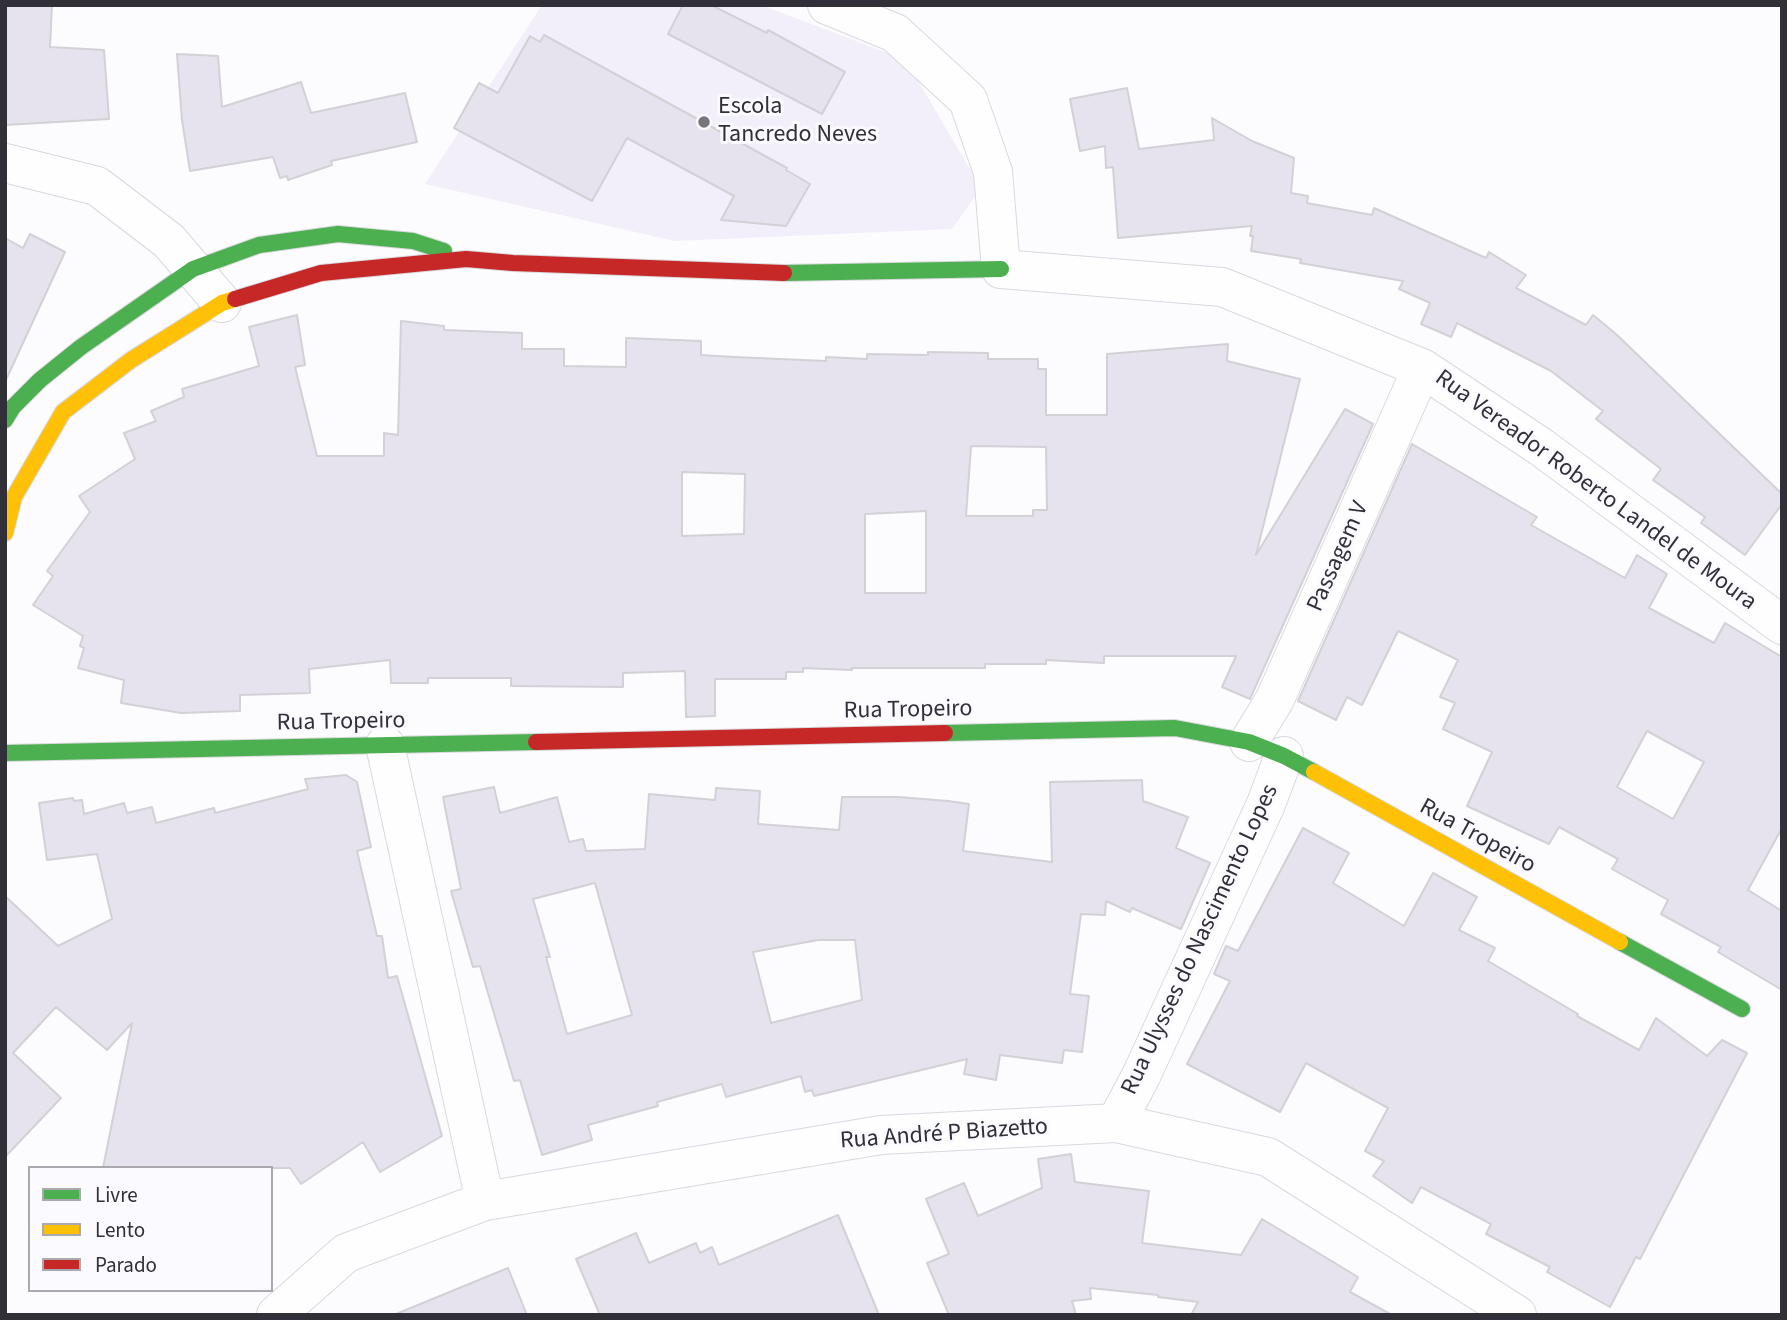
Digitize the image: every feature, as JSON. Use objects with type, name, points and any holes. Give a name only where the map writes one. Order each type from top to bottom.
[{"type":"street","points":[[827,5],[895,33],[968,100],[993,172],[1001,269]]},
{"type":"street","points":[[5,163],[97,186],[169,240],[222,303]]},
{"type":"street","name":"Rua Vereador Roberto Landel de Moura","points":[[5,420],[13,407],[40,380],[81,347],[193,269],[259,245],[338,234],[413,240],[466,258]]},
{"type":"street","name":"Rua Vereador Roberto Landel de Moura","points":[[5,533],[14,497],[63,412],[131,360],[222,303],[321,273],[466,258],[762,273],[1001,269],[1222,287],[1422,368],[1541,447],[1782,625]]},
{"type":"street","name":"Passagem V","points":[[1266,749],[1275,699],[1422,368]]},
{"type":"street","name":"Rua Tropeiro","points":[[5,753],[1175,728],[1266,749],[1742,1009]]},
{"type":"street","points":[[385,745],[485,1201]]},
{"type":"street","name":"Rua Ulysses do Nascimento Lopes","points":[[1116,1123],[1141,1076],[1249,841],[1266,749]]},
{"type":"street","name":"Rua André P Biazetto","points":[[276,1315],[346,1253],[485,1201],[881,1135],[1116,1123],[1268,1157],[1517,1315]]},
{"type":"shaded area","name":"Escola Tancredo Neves","points":[[542,5],[761,5],[906,60],[981,188],[952,229],[675,241],[425,184]]},
{"type":"building","points":[[5,5],[52,5],[50,47],[104,50],[109,119],[5,125]]},
{"type":"building","points":[[683,5],[711,5],[767,33],[768,30],[845,72],[822,114],[668,34]]},
{"type":"building","points":[[544,35],[787,168],[786,170],[810,184],[786,226],[721,220],[734,196],[627,138],[592,201],[454,128],[479,83],[498,93],[530,36],[540,42]]},
{"type":"building","points":[[177,54],[218,56],[222,107],[301,82],[311,113],[405,93],[417,142],[331,161],[332,165],[288,180],[287,176],[280,178],[273,157],[190,171],[182,120]]},
{"type":"building","points":[[1127,88],[1139,149],[1214,140],[1212,118],[1252,141],[1294,158],[1291,193],[1308,196],[1307,203],[1372,215],[1374,208],[1486,258],[1489,252],[1526,275],[1516,288],[1586,325],[1593,315],[1782,494],[1782,504],[1745,555],[1701,523],[1705,517],[1653,480],[1661,469],[1596,419],[1603,411],[1551,371],[1457,323],[1451,337],[1421,324],[1430,303],[1399,289],[1403,281],[1300,263],[1301,259],[1251,251],[1252,226],[1118,238],[1113,167],[1106,168],[1105,146],[1080,151],[1070,99]]},
{"type":"building","points":[[30,234],[65,252],[5,382],[5,238],[23,248]]},
{"type":"building","points":[[297,315],[305,365],[295,367],[317,456],[384,456],[384,433],[398,435],[401,321],[444,326],[444,330],[522,333],[522,349],[564,349],[564,366],[626,367],[626,338],[701,341],[701,355],[734,357],[826,361],[826,357],[867,359],[867,354],[928,355],[928,352],[988,353],[988,359],[1038,359],[1038,369],[1046,369],[1046,415],[1107,415],[1107,354],[1228,344],[1227,361],[1300,379],[1256,555],[1345,409],[1373,424],[1250,699],[1222,687],[1236,656],[1104,656],[1104,663],[1046,660],[1046,664],[985,664],[985,668],[803,668],[803,672],[786,672],[786,679],[715,679],[715,716],[686,717],[685,671],[623,673],[623,687],[511,686],[511,678],[428,678],[428,683],[391,683],[390,660],[309,669],[310,693],[240,695],[240,711],[181,713],[121,703],[124,680],[78,668],[84,648],[80,646],[83,636],[33,605],[53,576],[47,571],[90,512],[79,496],[135,459],[124,433],[156,421],[151,411],[184,397],[182,389],[259,366],[249,327]],"holes":[[[971,446],[1046,447],[1047,510],[1033,510],[1033,516],[966,516]],[[682,472],[745,474],[744,534],[682,536]],[[926,511],[926,593],[865,593],[865,514]]]},
{"type":"building","points":[[1412,444],[1537,517],[1531,525],[1625,578],[1637,555],[1667,574],[1649,608],[1714,643],[1725,623],[1782,657],[1782,828],[1748,890],[1782,911],[1782,990],[1718,952],[1721,947],[1661,914],[1668,900],[1612,869],[1618,859],[1559,827],[1549,844],[1467,806],[1492,752],[1443,729],[1455,703],[1440,697],[1458,660],[1398,631],[1362,705],[1347,697],[1336,720],[1298,701]],"holes":[[[1647,731],[1704,762],[1673,819],[1617,787]]]},
{"type":"building","points":[[346,775],[357,782],[371,847],[357,851],[377,936],[382,936],[388,978],[397,976],[442,1136],[380,1172],[363,1142],[301,1184],[290,1168],[273,1166],[103,1166],[132,1023],[107,1050],[56,1007],[13,1053],[61,1098],[5,1157],[5,896],[58,946],[112,919],[97,854],[47,860],[39,803],[73,798],[74,801],[82,800],[84,814],[124,803],[127,813],[152,807],[156,823],[214,808],[215,813],[308,789],[305,779]]},
{"type":"building","points":[[1142,780],[1143,801],[1188,817],[1176,848],[1210,863],[1181,929],[1132,908],[1130,912],[1106,901],[1105,915],[1081,914],[1070,994],[1089,996],[1082,1052],[1064,1050],[1062,1063],[1000,1055],[996,1080],[964,1074],[967,1059],[814,1096],[812,1090],[805,1092],[801,1076],[726,1097],[722,1084],[657,1102],[658,1106],[588,1125],[592,1140],[542,1155],[520,1080],[514,1081],[480,966],[473,967],[451,891],[461,889],[443,797],[494,787],[500,813],[557,797],[569,842],[583,839],[586,851],[645,849],[649,794],[715,800],[716,788],[760,791],[758,824],[839,830],[842,797],[898,797],[948,801],[969,804],[963,851],[1052,862],[1050,782]],"holes":[[[595,883],[632,1015],[567,1034],[546,957],[550,957],[533,899]],[[818,940],[855,940],[862,1000],[771,1023],[753,952]]]},
{"type":"building","points":[[1303,828],[1349,853],[1333,883],[1404,926],[1433,873],[1477,897],[1459,930],[1495,948],[1488,961],[1578,1014],[1577,1016],[1639,1050],[1656,1018],[1707,1056],[1722,1040],[1747,1053],[1640,1259],[1636,1257],[1610,1307],[1547,1272],[1550,1267],[1486,1234],[1491,1224],[1421,1187],[1412,1203],[1373,1176],[1384,1161],[1365,1151],[1388,1108],[1306,1063],[1280,1112],[1187,1064],[1230,981],[1214,974],[1226,946],[1238,951]]},
{"type":"building","points":[[1071,1154],[1075,1182],[1149,1191],[1142,1243],[1241,1255],[1262,1219],[1358,1277],[1350,1292],[1392,1315],[1191,1315],[1198,1302],[1090,1288],[1091,1299],[1072,1301],[1076,1315],[949,1315],[927,1263],[949,1254],[926,1199],[964,1183],[978,1216],[1042,1188],[1038,1159]]},
{"type":"building","points":[[838,1215],[879,1315],[600,1315],[576,1259],[636,1233],[649,1263],[696,1243],[700,1253],[712,1247],[719,1265]]},
{"type":"building","points":[[508,1268],[527,1315],[396,1315],[396,1314]]},
{"type":"traffic: fast","points":[[5,420],[13,407],[40,380],[81,347],[193,269],[259,245],[338,234],[413,241],[444,251]]},
{"type":"traffic: fast","points":[[784,273],[1001,269]]},
{"type":"traffic: fast","points":[[945,733],[1175,728],[1249,742],[1314,772]]},
{"type":"traffic: fast","points":[[5,753],[536,742]]},
{"type":"traffic: fast","points":[[1620,942],[1742,1009]]},
{"type":"traffic: slow","points":[[5,533],[14,497],[63,412],[131,360],[222,303],[235,299]]},
{"type":"traffic: slow","points":[[1314,772],[1620,942]]},
{"type":"traffic: jam","points":[[235,299],[321,273],[466,259],[784,273]]},
{"type":"traffic: jam","points":[[536,742],[945,733]]},
{"type":"place","name":"Escola Tancredo Neves","points":[[704,122]]}]
